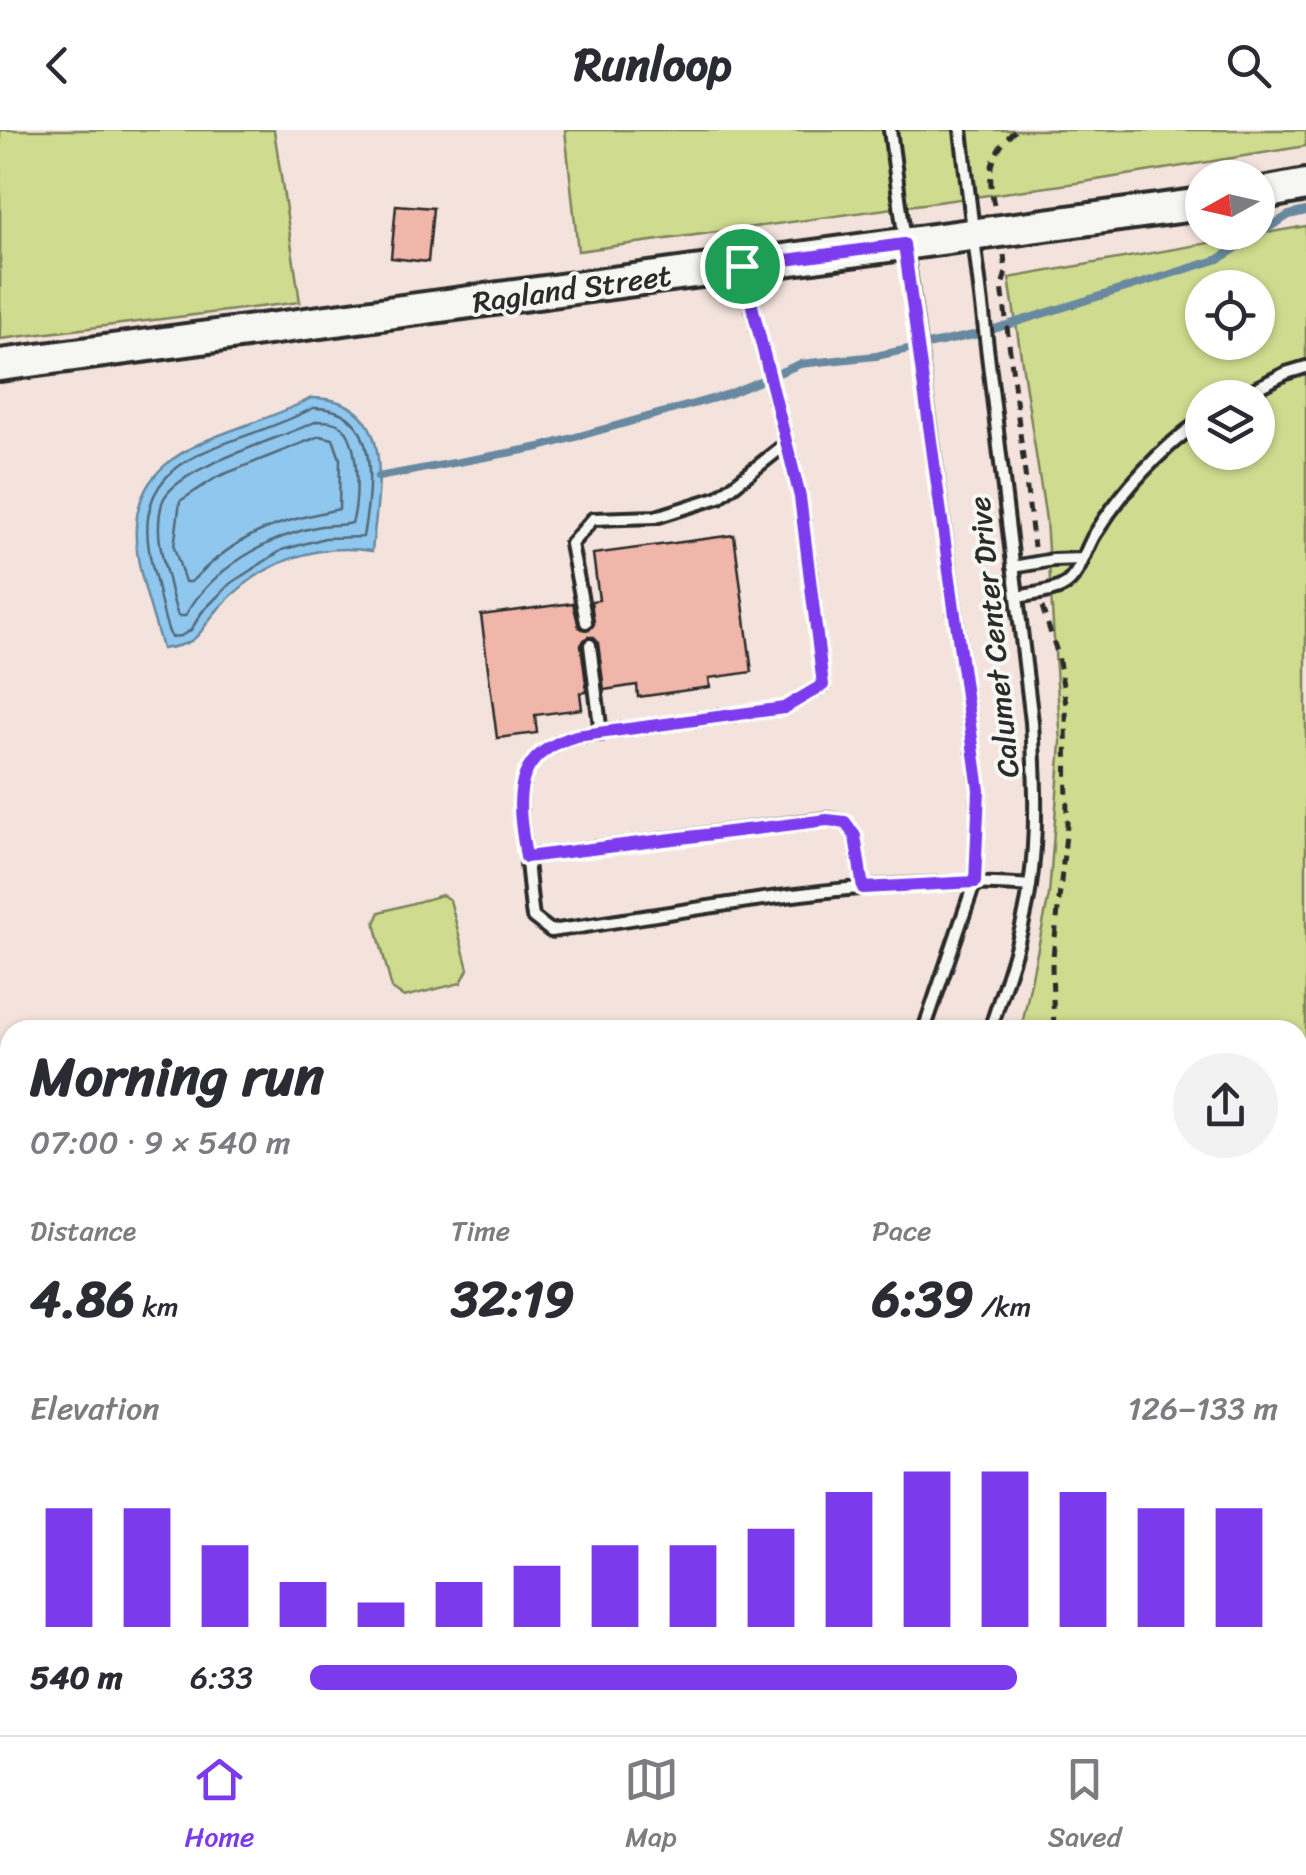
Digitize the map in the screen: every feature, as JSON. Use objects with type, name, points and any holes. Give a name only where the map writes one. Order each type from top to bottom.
[{"type":"street","points":[[1275,191],[1306,185]]},
{"type":"street","name":"Ragland Street","points":[[0,365],[904,244],[985,226],[1185,206]]},
{"type":"lane","name":"Calumet Center Drive","points":[[890,130],[979,790],[975,882],[927,1020]]},
{"type":"lane","name":"Calumet Center Drive","points":[[961,130],[985,226],[1036,792],[1030,886],[1014,958],[993,1020]]},
{"type":"lane","points":[[742,266],[800,497],[823,685],[784,708],[576,736],[550,744],[526,767],[517,804],[533,918],[550,931],[863,888],[975,882],[1030,886]]},
{"type":"lane","points":[[1275,381],[1306,367]]},
{"type":"lane","points":[[1017,596],[1064,586],[1080,568],[1096,532],[1132,485],[1185,431]]},
{"type":"lane","points":[[586,622],[571,544],[593,519],[656,518],[720,497],[787,443]]},
{"type":"lane","points":[[1013,567],[1082,559]]},
{"type":"lane","points":[[590,645],[601,734]]},
{"type":"lane","points":[[526,857],[827,820],[845,822],[855,836],[863,888]]},
{"type":"path","points":[[985,226],[990,166],[1000,144],[1016,130]]},
{"type":"path","points":[[1006,272],[1002,286],[1032,527]]},
{"type":"path","points":[[1043,610],[1058,654],[1066,704],[1067,825],[1052,966],[1054,1020]]},
{"type":"green space","points":[[0,130],[274,130],[300,302],[0,339]]},
{"type":"green space","points":[[565,130],[1306,130],[1306,146],[1220,160],[1185,160],[1185,166],[1084,182],[578,251]]},
{"type":"green space","points":[[1306,226],[1306,1020],[1023,1020],[1049,895],[1061,743],[1046,520],[1009,278],[1185,247],[1275,250],[1275,231]]},
{"type":"green space","points":[[442,895],[450,900],[468,969],[461,983],[404,997],[392,989],[375,923],[380,912]]},
{"type":"water","points":[[311,398],[339,402],[359,413],[371,431],[379,476],[372,551],[310,553],[272,567],[238,590],[193,640],[162,649],[137,551],[137,514],[148,486],[166,464],[191,448]]},
{"type":"building","points":[[396,205],[433,208],[428,262],[391,258]]},
{"type":"building","points":[[734,535],[752,672],[709,678],[710,687],[638,697],[637,685],[604,690],[598,643],[594,637],[588,637],[581,645],[587,692],[580,693],[582,709],[535,715],[537,733],[497,738],[481,615],[573,603],[579,627],[589,630],[594,624],[591,601],[599,600],[593,554]]},
{"type":"waterway","points":[[378,477],[540,447],[729,394],[800,364],[876,356],[978,334],[1219,259],[1289,215],[1306,211]]},
{"type":"route","points":[[904,244],[979,790],[975,882],[863,888],[855,836],[845,822],[827,820],[526,857],[517,804],[526,767],[550,744],[576,736],[784,708],[823,685],[800,497],[742,266],[904,244]]}]
